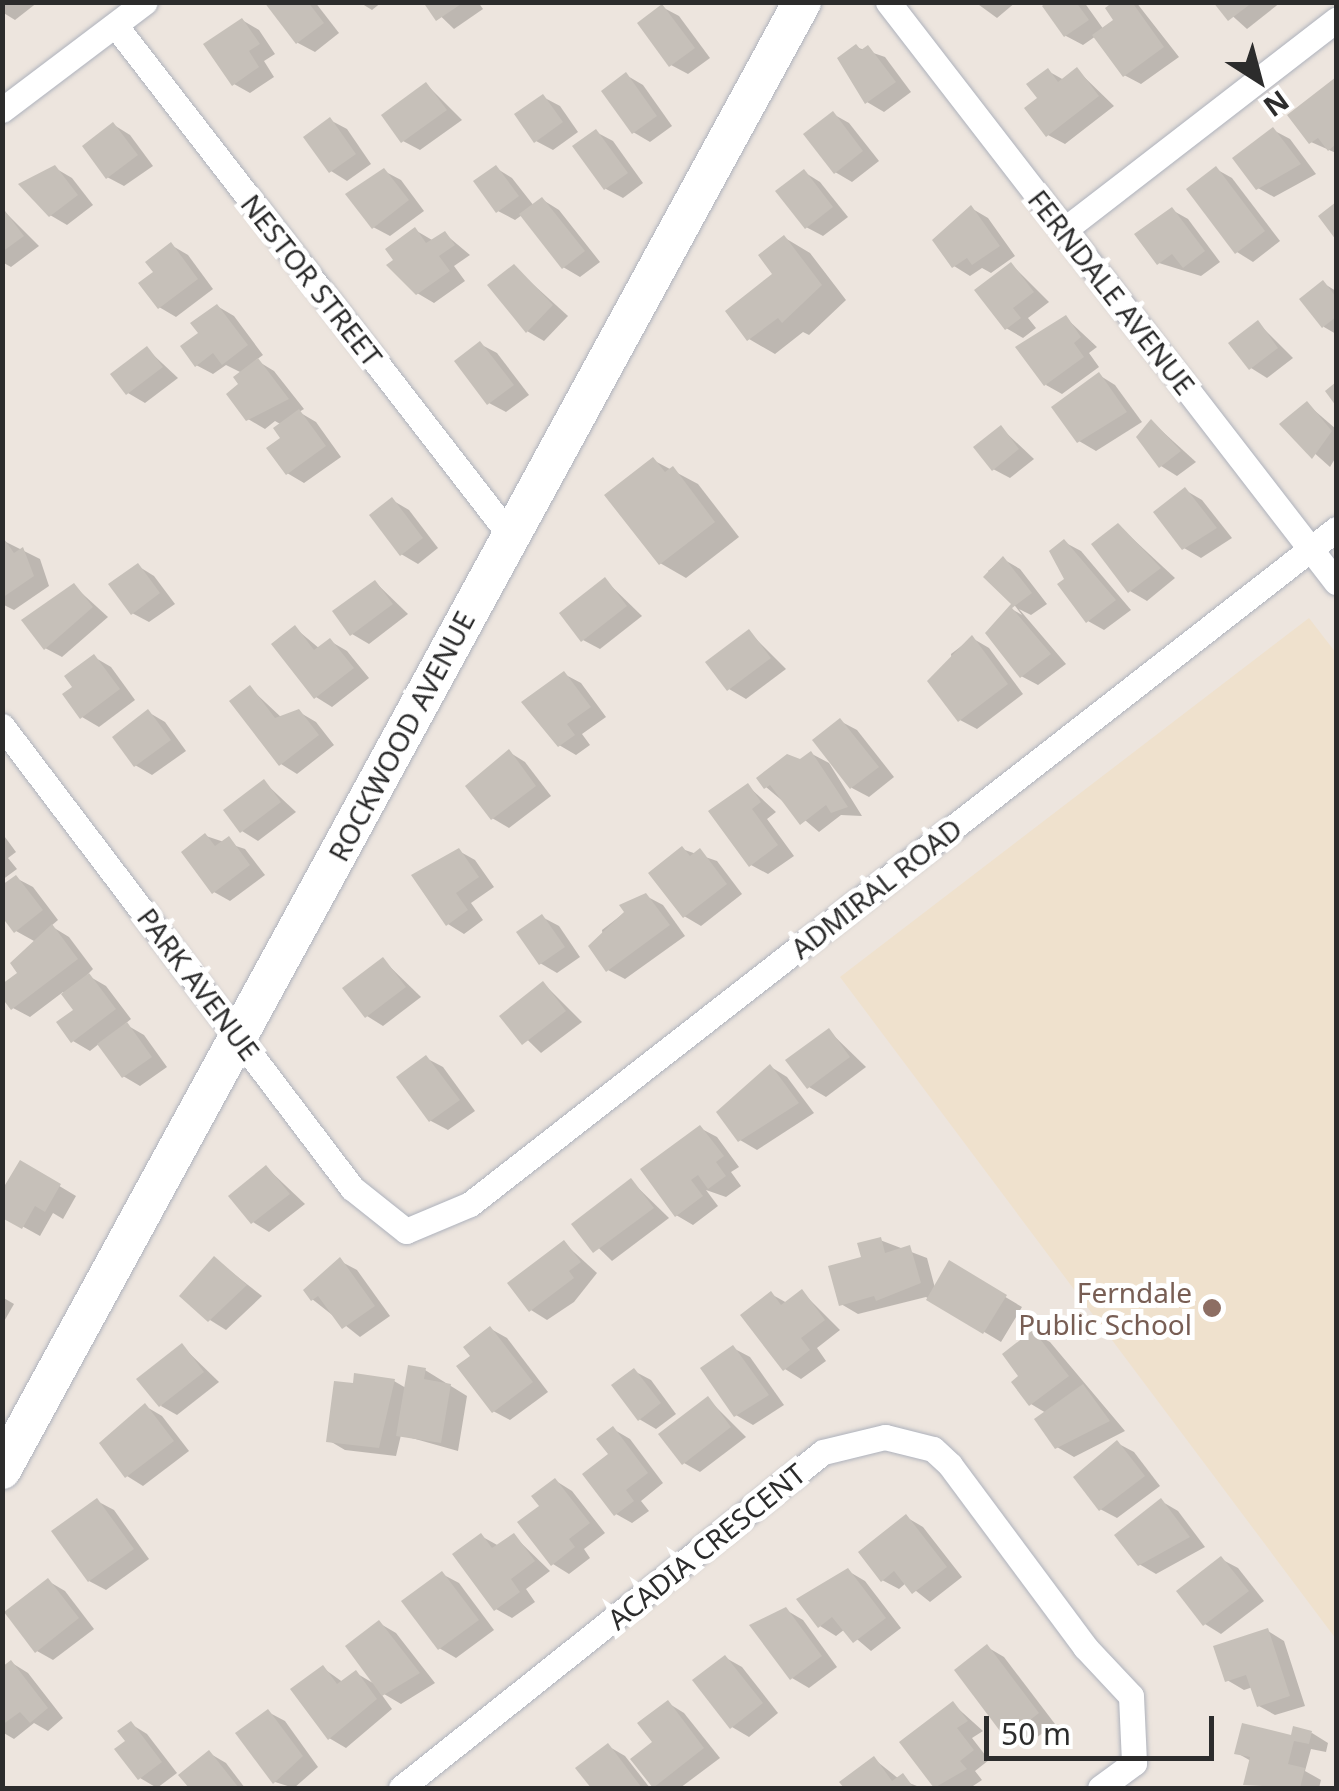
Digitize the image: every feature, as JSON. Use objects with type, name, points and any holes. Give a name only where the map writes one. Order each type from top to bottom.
[{"type":"street","points":[[2,110],[145,2]]},
{"type":"street","name":"ROCKWOOD AVENUE","points":[[2,1470],[802,2]]},
{"type":"street","name":"FERNDALE AVENUE","points":[[888,2],[1336,582]]},
{"type":"street","points":[[1064,230],[1336,20]]},
{"type":"street","name":"NESTOR STREET","points":[[115,25],[509,534]]},
{"type":"street","name":"ADMIRAL ROAD","points":[[406,1231],[470,1204],[1336,529]]},
{"type":"street","name":"PARK AVENUE","points":[[2,726],[352,1188],[406,1231]]},
{"type":"street","name":"ACADIA CRESCENT","points":[[401,1788],[823,1452],[885,1437],[933,1448],[950,1465],[1085,1647],[1131,1696],[1134,1763],[1100,1788]]},
{"type":"shaded area","name":"Ferndale Public School","points":[[1309,618],[1336,653],[1336,1639],[840,977]]},
{"type":"building","points":[[264,2],[308,2],[324,23],[296,44]]},
{"type":"building","points":[[423,2],[464,2],[436,21]]},
{"type":"building","points":[[1047,2],[1076,2],[1089,20],[1064,37],[1042,6]]},
{"type":"building","points":[[1113,2],[1132,2],[1164,47],[1123,77],[1092,35],[1113,20],[1105,8]]},
{"type":"building","points":[[1213,2],[1253,2],[1228,21]]},
{"type":"building","points":[[662,4],[695,48],[669,67],[637,23]]},
{"type":"building","points":[[242,18],[260,44],[249,51],[259,67],[232,86],[203,44]]},
{"type":"building","points":[[856,44],[861,50],[868,45],[896,82],[865,104],[837,58]]},
{"type":"building","points":[[1077,67],[1099,96],[1046,137],[1024,108],[1037,98],[1026,84],[1048,68],[1058,82]]},
{"type":"building","points":[[626,72],[657,116],[632,134],[601,91]]},
{"type":"building","points":[[1336,77],[1336,144],[1328,151],[1318,138],[1309,144],[1287,115]]},
{"type":"building","points":[[426,82],[447,110],[401,143],[381,115]]},
{"type":"building","points":[[543,94],[563,122],[534,143],[514,114]]},
{"type":"building","points":[[833,111],[863,151],[834,174],[803,134]]},
{"type":"building","points":[[330,117],[356,154],[329,173],[303,137]]},
{"type":"building","points":[[113,122],[138,155],[106,179],[82,146]]},
{"type":"building","points":[[1273,127],[1301,164],[1256,190],[1232,158]]},
{"type":"building","points":[[596,129],[628,173],[604,190],[572,146]]},
{"type":"building","points":[[55,165],[78,195],[49,217],[18,184]]},
{"type":"building","points":[[496,165],[519,196],[496,213],[473,181]]},
{"type":"building","points":[[1216,166],[1265,231],[1235,254],[1186,189]]},
{"type":"building","points":[[384,168],[409,200],[372,229],[345,194]]},
{"type":"building","points":[[804,169],[833,207],[805,229],[775,191]]},
{"type":"building","points":[[542,197],[585,251],[562,269],[519,214]]},
{"type":"building","points":[[1336,202],[1336,240],[1318,216]]},
{"type":"building","points":[[971,205],[1000,246],[972,265],[967,258],[952,268],[932,240]]},
{"type":"building","points":[[2,207],[24,236],[2,252]]},
{"type":"building","points":[[1172,207],[1205,251],[1183,268],[1172,254],[1157,265],[1134,234]]},
{"type":"building","points":[[415,227],[426,243],[445,231],[455,245],[439,256],[450,271],[416,295],[386,265],[393,260],[385,249]]},
{"type":"building","points":[[784,235],[822,285],[782,323],[778,318],[747,341],[725,311],[772,274],[758,255]]},
{"type":"building","points":[[171,242],[198,279],[158,309],[138,283],[153,272],[145,262]]},
{"type":"building","points":[[1011,262],[1034,292],[1013,308],[1021,318],[1005,330],[974,290]]},
{"type":"building","points":[[514,264],[553,305],[526,333],[487,285]]},
{"type":"building","points":[[1323,280],[1336,297],[1336,317],[1322,328],[1299,299]]},
{"type":"building","points":[[217,304],[248,345],[222,365],[213,353],[195,367],[180,346],[198,333],[190,323]]},
{"type":"building","points":[[1066,315],[1081,337],[1074,343],[1084,357],[1044,386],[1015,347]]},
{"type":"building","points":[[1258,320],[1278,348],[1249,370],[1228,343]]},
{"type":"building","points":[[480,341],[514,385],[487,405],[454,361]]},
{"type":"building","points":[[147,346],[163,367],[126,395],[110,374]]},
{"type":"building","points":[[258,358],[289,399],[246,421],[226,394],[238,384],[233,377]]},
{"type":"building","points":[[1099,372],[1127,412],[1077,443],[1051,407]]},
{"type":"building","points":[[1336,382],[1336,406],[1325,391]]},
{"type":"building","points":[[1307,401],[1332,431],[1312,459],[1279,424]]},
{"type":"building","points":[[299,409],[326,446],[286,475],[266,448],[280,438],[273,428]]},
{"type":"building","points":[[1151,419],[1181,451],[1159,468],[1136,437]]},
{"type":"building","points":[[1001,425],[1019,449],[992,471],[973,447]]},
{"type":"building","points":[[653,457],[665,472],[673,466],[715,522],[659,565],[604,495]]},
{"type":"building","points":[[1185,487],[1217,528],[1182,550],[1153,512]]},
{"type":"building","points":[[392,497],[423,538],[400,556],[369,515]]},
{"type":"building","points":[[1118,523],[1161,568],[1128,593],[1091,544]]},
{"type":"building","points":[[2,536],[14,553],[23,547],[34,576],[2,598]]},
{"type":"building","points":[[1064,539],[1116,600],[1086,623],[1057,584],[1064,579],[1049,551]]},
{"type":"building","points":[[1003,556],[1032,593],[1012,608],[1051,654],[1020,678],[985,633],[1011,604],[983,577]]},
{"type":"building","points":[[138,563],[160,593],[131,615],[108,584]]},
{"type":"building","points":[[605,577],[627,606],[581,642],[559,613]]},
{"type":"building","points":[[375,580],[393,604],[350,636],[332,611]]},
{"type":"building","points":[[74,583],[93,607],[44,650],[21,620]]},
{"type":"building","points":[[295,625],[314,650],[330,638],[354,668],[314,699],[271,644]]},
{"type":"building","points":[[749,629],[771,658],[727,691],[705,662]]},
{"type":"building","points":[[972,635],[1008,684],[958,722],[927,681]]},
{"type":"building","points":[[94,654],[120,689],[80,719],[62,694],[72,687],[64,676]]},
{"type":"building","points":[[564,671],[591,707],[567,724],[575,735],[558,747],[521,702]]},
{"type":"building","points":[[250,685],[275,718],[299,709],[319,735],[279,766],[229,701]]},
{"type":"building","points":[[148,709],[171,740],[134,767],[112,737]]},
{"type":"building","points":[[840,718],[879,767],[850,789],[812,740]]},
{"type":"building","points":[[509,749],[536,786],[491,820],[465,786]]},
{"type":"building","points":[[811,751],[848,807],[831,813],[826,805],[800,825],[770,785],[764,789],[756,778],[787,754],[800,759]]},
{"type":"building","points":[[264,779],[281,802],[240,833],[223,810]]},
{"type":"building","points":[[748,783],[761,802],[752,809],[778,845],[749,867],[708,811]]},
{"type":"building","points":[[205,833],[215,846],[229,836],[250,865],[212,894],[181,852]]},
{"type":"building","points":[[682,846],[690,856],[700,848],[727,884],[683,918],[648,873]]},
{"type":"building","points":[[459,848],[479,877],[456,893],[468,910],[446,926],[411,875]]},
{"type":"building","points":[[16,875],[43,910],[14,933],[2,917],[2,885]]},
{"type":"building","points":[[646,893],[670,925],[606,972],[588,946],[624,912],[619,905]]},
{"type":"building","points":[[542,914],[565,947],[539,965],[516,932]]},
{"type":"building","points":[[52,924],[78,959],[11,1010],[2,998],[2,984],[17,973],[10,963]]},
{"type":"building","points":[[383,957],[406,987],[365,1018],[342,988]]},
{"type":"building","points":[[89,973],[116,1009],[71,1043],[56,1022],[73,1010],[61,994]]},
{"type":"building","points":[[543,981],[566,1011],[522,1045],[499,1016]]},
{"type":"building","points":[[127,1022],[152,1057],[122,1078],[97,1044]]},
{"type":"building","points":[[829,1028],[850,1057],[807,1089],[785,1060]]},
{"type":"building","points":[[426,1055],[460,1100],[429,1122],[396,1077]]},
{"type":"building","points":[[770,1064],[799,1103],[738,1142],[716,1112]]},
{"type":"building","points":[[700,1125],[724,1156],[716,1162],[726,1176],[708,1189],[698,1175],[691,1180],[703,1196],[675,1217],[640,1169]]},
{"type":"building","points":[[20,1160],[61,1184],[45,1212],[35,1206],[22,1229],[2,1218],[2,1190]]},
{"type":"building","points":[[266,1165],[290,1194],[251,1224],[228,1196]]},
{"type":"building","points":[[631,1178],[654,1208],[593,1253],[571,1224]]},
{"type":"building","points":[[881,1237],[885,1253],[910,1245],[921,1283],[876,1301],[874,1296],[839,1306],[828,1266],[861,1257],[857,1243]]},
{"type":"building","points":[[564,1240],[581,1262],[569,1271],[574,1278],[529,1312],[507,1283]]},
{"type":"building","points":[[214,1256],[247,1285],[208,1322],[179,1296]]},
{"type":"building","points":[[340,1257],[375,1306],[342,1329],[318,1296],[311,1301],[303,1290]]},
{"type":"building","points":[[949,1260],[1007,1295],[983,1334],[926,1300]]},
{"type":"building","points":[[802,1289],[825,1320],[801,1338],[810,1350],[783,1371],[740,1315],[771,1291],[781,1305]]},
{"type":"building","points":[[490,1326],[533,1382],[492,1413],[456,1366],[470,1356],[463,1347]]},
{"type":"building","points":[[1033,1330],[1069,1376],[1029,1406],[1011,1382],[1018,1376],[1002,1354]]},
{"type":"building","points":[[182,1343],[204,1372],[159,1407],[136,1379]]},
{"type":"building","points":[[733,1345],[769,1395],[734,1417],[700,1368]]},
{"type":"building","points":[[408,1365],[426,1368],[424,1379],[451,1384],[441,1443],[396,1436]]},
{"type":"building","points":[[634,1368],[661,1403],[638,1421],[611,1385]]},
{"type":"building","points":[[354,1373],[395,1379],[379,1448],[326,1442],[334,1381],[353,1383]]},
{"type":"building","points":[[1083,1384],[1110,1421],[1055,1449],[1034,1419]]},
{"type":"building","points":[[708,1396],[731,1427],[682,1465],[658,1434]]},
{"type":"building","points":[[145,1403],[174,1441],[125,1478],[99,1443]]},
{"type":"building","points":[[613,1426],[648,1473],[626,1490],[634,1501],[614,1516],[582,1474],[608,1454],[596,1439]]},
{"type":"building","points":[[1117,1440],[1145,1476],[1099,1511],[1073,1477]]},
{"type":"building","points":[[555,1478],[590,1523],[569,1539],[575,1547],[551,1566],[517,1522],[539,1506],[531,1496]]},
{"type":"building","points":[[97,1498],[134,1549],[88,1582],[51,1531]]},
{"type":"building","points":[[1161,1498],[1190,1537],[1138,1566],[1114,1535]]},
{"type":"building","points":[[906,1514],[947,1567],[912,1594],[894,1571],[881,1582],[858,1552]]},
{"type":"building","points":[[481,1533],[492,1548],[514,1533],[535,1561],[511,1579],[520,1592],[494,1611],[452,1554]]},
{"type":"building","points":[[1221,1556],[1249,1591],[1203,1626],[1176,1591]]},
{"type":"building","points":[[848,1568],[886,1618],[853,1643],[832,1617],[818,1628],[796,1599]]},
{"type":"building","points":[[442,1571],[479,1620],[438,1650],[401,1601]]},
{"type":"building","points":[[48,1578],[79,1618],[35,1653],[4,1612]]},
{"type":"building","points":[[786,1607],[822,1656],[790,1680],[749,1625]]},
{"type":"building","points":[[379,1620],[420,1673],[382,1696],[345,1646]]},
{"type":"building","points":[[1268,1628],[1290,1696],[1257,1707],[1246,1675],[1225,1682],[1213,1646]]},
{"type":"building","points":[[987,1644],[1039,1713],[1006,1739],[954,1670]]},
{"type":"building","points":[[725,1655],[763,1703],[730,1729],[692,1680]]},
{"type":"building","points":[[11,1660],[48,1708],[30,1723],[20,1712],[2,1725],[2,1667]]},
{"type":"building","points":[[323,1665],[337,1684],[356,1670],[377,1699],[328,1740],[290,1689]]},
{"type":"building","points":[[668,1700],[704,1748],[653,1788],[630,1759],[652,1742],[637,1723]]},
{"type":"building","points":[[953,1701],[968,1721],[957,1728],[974,1750],[960,1761],[967,1769],[934,1788],[899,1742]]},
{"type":"building","points":[[268,1709],[303,1756],[273,1784],[235,1733]]},
{"type":"building","points":[[131,1721],[162,1762],[138,1780],[114,1749],[125,1741],[117,1731]]},
{"type":"building","points":[[1242,1723],[1291,1735],[1293,1726],[1312,1731],[1309,1744],[1294,1741],[1288,1764],[1305,1768],[1300,1788],[1243,1785],[1250,1757],[1234,1754]]},
{"type":"building","points":[[608,1743],[642,1788],[591,1788],[575,1768]]},
{"type":"building","points":[[209,1750],[239,1788],[189,1788],[178,1775]]},
{"type":"building","points":[[874,1756],[892,1781],[903,1773],[914,1788],[844,1788],[839,1782]]},
{"type":"place","name":"Ferndale Public School","points":[[1212,1308]]}]
